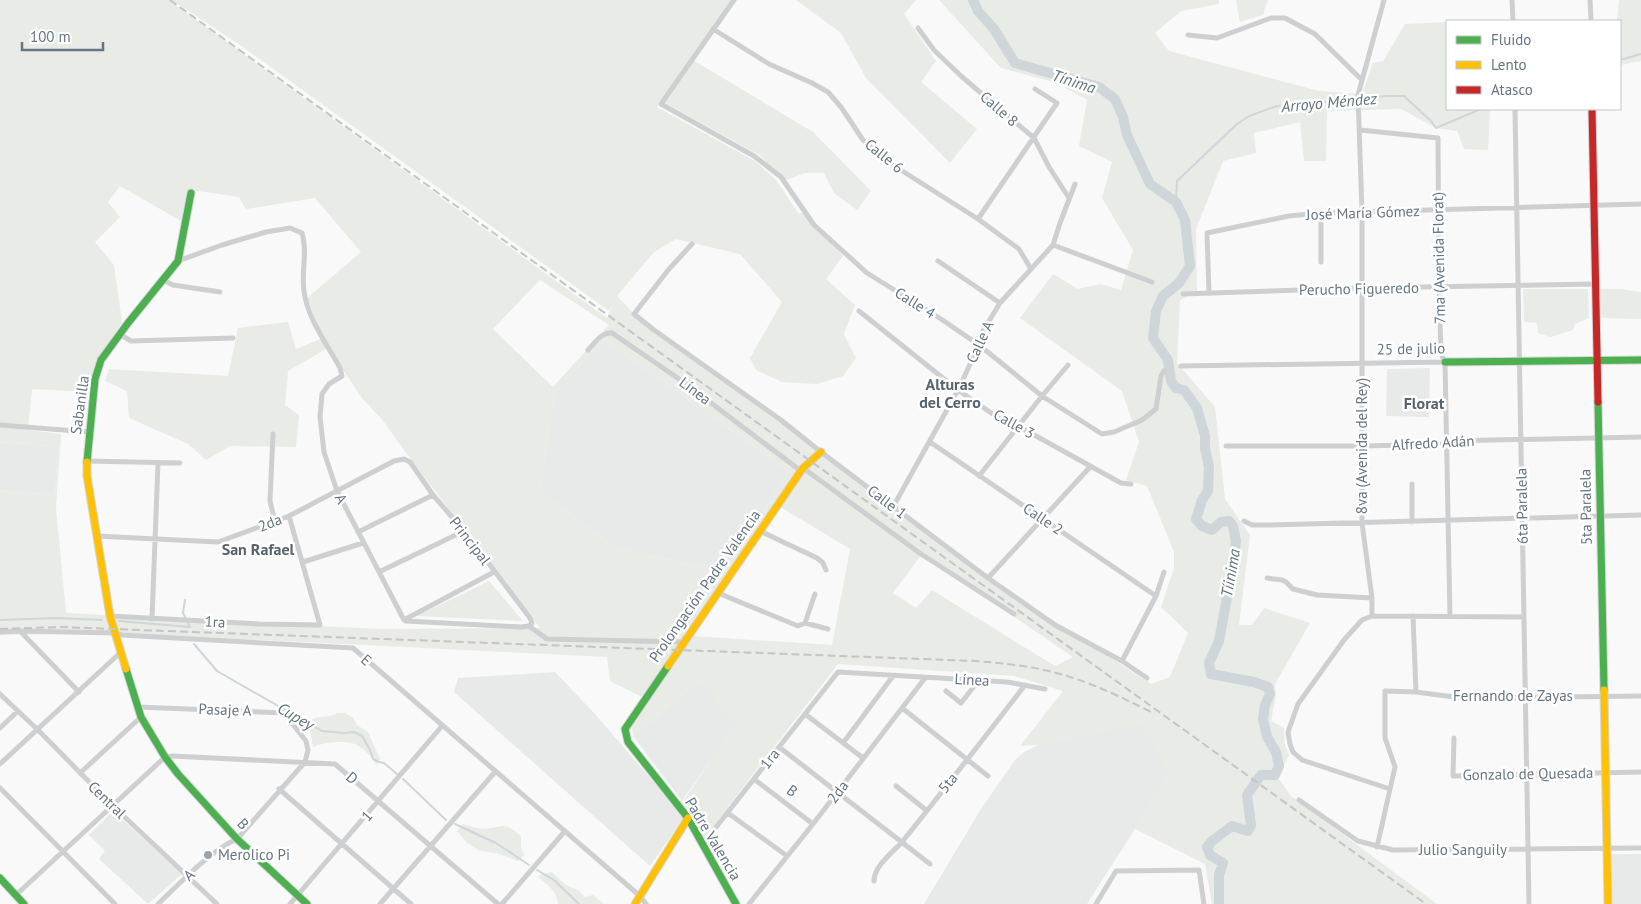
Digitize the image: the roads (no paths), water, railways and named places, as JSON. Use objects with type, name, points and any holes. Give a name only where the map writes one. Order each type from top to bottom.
[{"type":"street","points":[[713,29],[734,0]]},
{"type":"street","points":[[1188,35],[1218,38],[1271,18],[1285,18],[1315,34],[1362,80],[1384,0]]},
{"type":"street","points":[[1512,0],[1513,20]]},
{"type":"street","points":[[1590,0],[1590,20]]},
{"type":"street","name":"Calle 8","points":[[918,28],[934,50],[961,76],[1034,138],[1069,198]]},
{"type":"street","name":"Calle 4","points":[[713,29],[660,104],[754,156],[781,176],[814,225],[866,273],[941,319],[979,345],[1042,396],[1102,434],[1114,432],[1142,420],[1156,409],[1161,376],[1164,371]]},
{"type":"street","name":"Calle 6","points":[[713,29],[769,64],[828,92],[864,140],[885,160],[978,219],[1019,249],[1031,269]]},
{"type":"street","name":"8va (Avenida del Rey)","points":[[1362,80],[1358,95],[1362,212],[1362,523],[1372,598],[1372,616]]},
{"type":"street","points":[[978,219],[1057,103],[1035,89]]},
{"type":"street","name":"6ta Paralela","points":[[1515,110],[1529,904]]},
{"type":"street","name":"5ta Paralela","points":[[1592,110],[1608,904]]},
{"type":"street","name":"7ma (Avenida Florat)","points":[[1360,130],[1438,138],[1438,287],[1441,354],[1445,362],[1450,617]]},
{"type":"street","name":"Calle A","points":[[893,507],[958,390],[979,345],[978,339],[1000,303],[1053,245],[1075,184]]},
{"type":"street","name":"Sabanilla","points":[[110,616],[87,476],[89,432],[95,379],[101,360],[178,261],[191,193]]},
{"type":"street","name":"José María Gómez","points":[[1210,293],[1207,233],[1289,216],[1362,212],[1641,204]]},
{"type":"street","points":[[1321,214],[1321,262]]},
{"type":"street","name":"A","points":[[178,261],[266,232],[290,228],[302,233],[305,242],[304,289],[307,306],[340,368],[342,376],[329,384],[322,394],[320,417],[324,452],[337,491],[404,620]]},
{"type":"street","name":"Calle 1","points":[[692,244],[669,269],[634,314],[781,420],[988,578],[1055,625],[1122,661],[1147,678]]},
{"type":"street","points":[[1053,245],[1152,282]]},
{"type":"street","points":[[938,261],[1000,303]]},
{"type":"street","points":[[163,280],[182,287],[220,292]]},
{"type":"street","name":"Perucho Figueredo","points":[[1183,294],[1362,288],[1596,284]]},
{"type":"street","name":"Calle 3","points":[[858,311],[958,390],[1010,426],[1018,426],[1121,483],[1131,484]]},
{"type":"street","name":"Línea","points":[[588,350],[600,336],[608,332],[612,333],[682,381],[922,554],[1014,614]]},
{"type":"street","points":[[121,335],[132,341],[233,338]]},
{"type":"street","name":"25 de julio","points":[[1181,366],[1641,360]]},
{"type":"street","points":[[979,476],[1068,365]]},
{"type":"street","points":[[0,425],[89,432]]},
{"type":"street","points":[[273,434],[270,501],[275,522]]},
{"type":"street","name":"Alfredo Adán","points":[[1226,446],[1362,446],[1442,444],[1446,441],[1641,437]]},
{"type":"street","name":"Calle 2","points":[[930,442],[1156,596]]},
{"type":"street","name":"Prolongación Padre Valencia","points":[[628,742],[625,729],[802,469],[821,452]]},
{"type":"street","name":"2da","points":[[96,536],[218,542],[290,516],[394,461],[404,459]]},
{"type":"street","name":"Principal","points":[[404,459],[410,462],[433,495],[464,531],[530,618],[532,623],[529,626]]},
{"type":"street","points":[[87,461],[180,463]]},
{"type":"street","points":[[152,619],[158,463]]},
{"type":"street","points":[[988,578],[1090,467]]},
{"type":"street","points":[[1412,484],[1412,522]]},
{"type":"street","points":[[358,532],[433,495]]},
{"type":"street","points":[[1244,521],[1252,525],[1641,515]]},
{"type":"street","points":[[290,516],[303,562],[364,543]]},
{"type":"street","points":[[379,572],[464,531]]},
{"type":"street","points":[[760,532],[817,558],[823,563],[826,570]]},
{"type":"street","name":"1ra","points":[[110,616],[320,625],[303,562]]},
{"type":"street","points":[[404,620],[494,572]]},
{"type":"street","points":[[1122,661],[1156,596],[1164,572]]},
{"type":"street","points":[[1267,578],[1282,580],[1293,589],[1317,595],[1372,598]]},
{"type":"street","points":[[718,593],[798,626],[805,623],[828,630]]},
{"type":"street","points":[[805,623],[815,594]]},
{"type":"street","name":"B","points":[[110,616],[141,716],[165,757],[237,839],[306,904]]},
{"type":"street","points":[[1377,847],[1390,789],[1302,760],[1293,752],[1288,732],[1298,704],[1344,640],[1362,620],[1372,616],[1524,617]]},
{"type":"street","points":[[1413,616],[1416,692]]},
{"type":"street","points":[[404,620],[454,624],[529,626],[547,638],[683,642]]},
{"type":"street","points":[[20,631],[79,692]]},
{"type":"street","name":"E","points":[[0,632],[114,633],[353,648],[640,896],[646,904]]},
{"type":"street","points":[[0,764],[121,652]]},
{"type":"street","name":"Línea","points":[[838,672],[1007,682],[1045,689]]},
{"type":"street","name":"1ra","points":[[702,845],[838,672]]},
{"type":"street","points":[[843,743],[893,676]]},
{"type":"street","name":"2da","points":[[749,904],[925,678]]},
{"type":"street","points":[[946,691],[961,703],[979,680]]},
{"type":"street","name":"5ta","points":[[874,882],[875,873],[968,759],[1024,685]]},
{"type":"street","name":"Fernando de Zayas","points":[[1390,789],[1395,766],[1385,738],[1385,692],[1416,692],[1454,698],[1641,696]]},
{"type":"street","name":"Central","points":[[0,694],[217,904]]},
{"type":"street","name":"Pasaje A","points":[[138,707],[284,713],[306,741],[308,750],[305,762]]},
{"type":"street","points":[[902,708],[988,776]]},
{"type":"street","points":[[0,728],[18,711]]},
{"type":"street","points":[[805,714],[863,758]]},
{"type":"street","points":[[80,773],[141,716]]},
{"type":"street","name":"1","points":[[290,904],[380,801],[442,726]]},
{"type":"street","name":"Gonzalo de Quesada","points":[[1454,738],[1453,776],[1641,772]]},
{"type":"street","name":"Padre Valencia","points":[[628,742],[688,818],[736,904]]},
{"type":"street","points":[[779,747],[930,864]]},
{"type":"street","points":[[16,895],[165,757]]},
{"type":"street","name":"D","points":[[165,757],[335,764],[498,904]]},
{"type":"street","name":"A","points":[[158,904],[224,845],[237,839],[279,789],[305,762]]},
{"type":"street","points":[[380,904],[495,772]]},
{"type":"street","name":"B","points":[[754,780],[813,824]]},
{"type":"street","points":[[896,786],[926,810]]},
{"type":"street","points":[[0,788],[115,904]]},
{"type":"street","points":[[279,789],[411,904]]},
{"type":"street","name":"Julio Sanguily","points":[[1299,800],[1358,841],[1393,850],[1641,848]]},
{"type":"street","points":[[728,813],[787,856]]},
{"type":"street","points":[[635,904],[688,818]]},
{"type":"street","points":[[680,832],[688,829],[697,834]]},
{"type":"street","points":[[502,904],[565,831]]},
{"type":"street","points":[[1096,904],[1116,872],[1200,870],[1204,904]]},
{"type":"street","points":[[0,878],[24,904]]},
{"type":"waterway","name":"Tíinima","points":[[973,0],[978,11],[994,29],[1015,63],[1099,87],[1115,99],[1123,117],[1127,135],[1150,184],[1176,202],[1185,220],[1190,266],[1179,283],[1163,296],[1156,311],[1153,338],[1168,360],[1171,381],[1176,388],[1184,390],[1197,408],[1205,436],[1205,448],[1209,467],[1208,491],[1202,500],[1196,519],[1202,526],[1212,530],[1221,522],[1229,521],[1233,526],[1236,541],[1219,641],[1209,663],[1211,674],[1254,682],[1268,687],[1270,694],[1265,705],[1263,719],[1267,737],[1276,752],[1279,766],[1275,775],[1261,775],[1247,795],[1251,825],[1248,831],[1232,826],[1207,847],[1210,855],[1223,863],[1219,875],[1219,904]]},
{"type":"waterway","name":"Arroyo Méndez","points":[[1621,60],[1641,54]]},
{"type":"waterway","name":"Arroyo Méndez","points":[[1176,202],[1177,181],[1237,124],[1249,116],[1277,106],[1404,96],[1436,128],[1479,110]]},
{"type":"waterway","name":"Cupey","points":[[185,600],[183,613],[190,627]]},
{"type":"waterway","points":[[0,620],[56,618],[102,620]]},
{"type":"waterway","points":[[119,621],[190,627]]},
{"type":"waterway","name":"Cupey","points":[[194,644],[217,671],[322,731],[354,732],[362,736],[373,759],[384,763],[397,774]]},
{"type":"waterway","name":"Cupey","points":[[403,779],[446,820]]},
{"type":"waterway","name":"Cupey","points":[[455,824],[496,843],[529,865]]},
{"type":"waterway","name":"Cupey","points":[[537,870],[554,880],[579,904]]},
{"type":"railway","points":[[170,0],[1426,904]]},
{"type":"railway","points":[[0,629],[62,627],[976,661],[1019,665],[1058,673],[1099,688],[1151,712]]},
{"type":"place","name":"Merolico Pi","points":[[208,855]]},
{"type":"district","name":"Alturas del Cerro","points":[[950,393]]},
{"type":"district","name":"Florat","points":[[1424,403]]},
{"type":"district","name":"San Rafael","points":[[258,549]]},
{"type":"water label","name":"Tínima","points":[[1074,81]]}]
